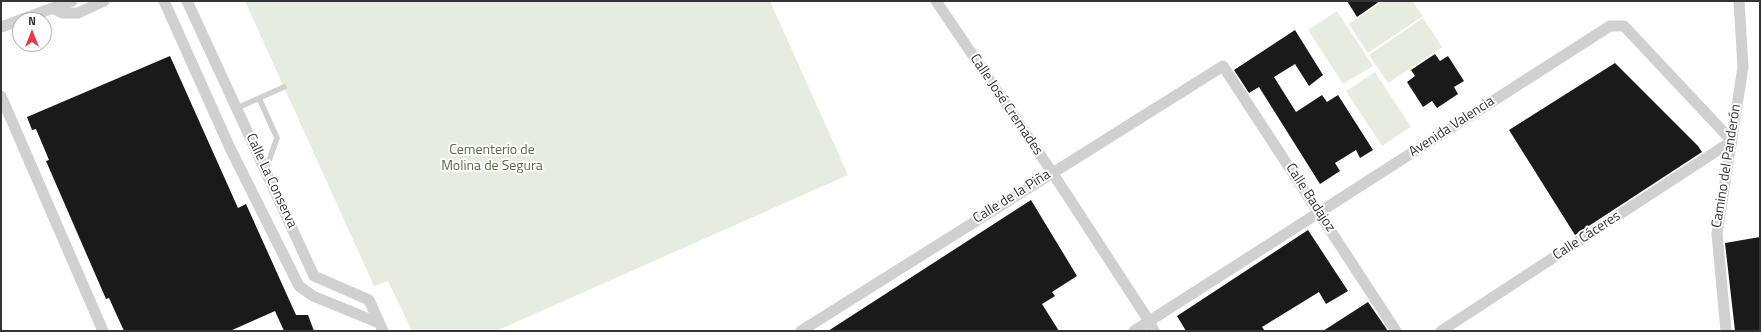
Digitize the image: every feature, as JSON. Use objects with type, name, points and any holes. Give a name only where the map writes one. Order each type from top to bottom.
[{"type":"street","points":[[42,12],[72,1]]},
{"type":"street","points":[[53,8],[62,13],[78,13],[104,1]]},
{"type":"street","points":[[164,1],[230,148],[299,286],[313,296],[381,327]]},
{"type":"street","name":"Calle La Conserva","points":[[187,1],[314,276],[369,300],[381,327]]},
{"type":"street","name":"Calle José Cremades","points":[[936,1],[1052,172],[1152,326]]},
{"type":"street","name":"Camino del Panderón","points":[[1726,331],[1717,234],[1742,67],[1739,1]]},
{"type":"street","points":[[1,27],[12,23]]},
{"type":"street","name":"Avenida Valencia","points":[[1134,331],[1152,326],[1318,212],[1610,26],[1624,26],[1732,141]]},
{"type":"street","name":"Calle de la Piña","points":[[801,331],[1223,66]]},
{"type":"street","name":"Calle Badajoz","points":[[1223,66],[1396,331]]},
{"type":"street","points":[[1,96],[103,331]]},
{"type":"street","name":"Calle Cáceres","points":[[1441,331],[1732,141]]},
{"type":"lane","points":[[237,108],[284,87]]},
{"type":"lane","points":[[259,98],[276,138],[266,170]]},
{"type":"green space","name":"Cementerio de Molina de Segura","points":[[245,1],[770,1],[848,175],[496,331],[412,331],[388,281],[374,286]]},
{"type":"green space","points":[[1383,1],[1412,1],[1423,16],[1368,53],[1349,24]]},
{"type":"green space","points":[[1337,11],[1373,66],[1343,84],[1308,30]]},
{"type":"green space","points":[[1423,18],[1442,47],[1388,83],[1369,55]]},
{"type":"green space","points":[[1375,72],[1411,127],[1382,146],[1346,91]]},
{"type":"building","points":[[1347,1],[1380,1],[1357,17]]},
{"type":"building","points":[[1295,30],[1323,75],[1309,86],[1295,64],[1274,77],[1296,112],[1322,95],[1327,102],[1338,95],[1373,150],[1360,158],[1356,150],[1335,163],[1340,171],[1320,184],[1259,87],[1249,93],[1234,70]]},
{"type":"building","points":[[1435,54],[1440,61],[1448,56],[1464,81],[1454,87],[1458,94],[1437,108],[1432,101],[1423,107],[1407,82],[1415,76],[1411,70]]},
{"type":"building","points":[[170,56],[238,208],[246,204],[296,315],[308,315],[314,331],[284,331],[275,311],[230,331],[124,331],[109,298],[106,299],[46,161],[49,160],[36,129],[32,130],[27,117]]},
{"type":"building","points":[[1615,63],[1698,146],[1702,152],[1575,235],[1509,130]]},
{"type":"building","points":[[1031,200],[1077,276],[1052,292],[1055,296],[1042,304],[1059,331],[828,331]]},
{"type":"building","points":[[1308,230],[1348,291],[1326,304],[1319,292],[1262,327],[1265,331],[1186,331],[1177,316]]},
{"type":"building","points":[[1760,237],[1760,331],[1735,331],[1725,243]]},
{"type":"building","points":[[1368,302],[1388,331],[1323,331]]}]
